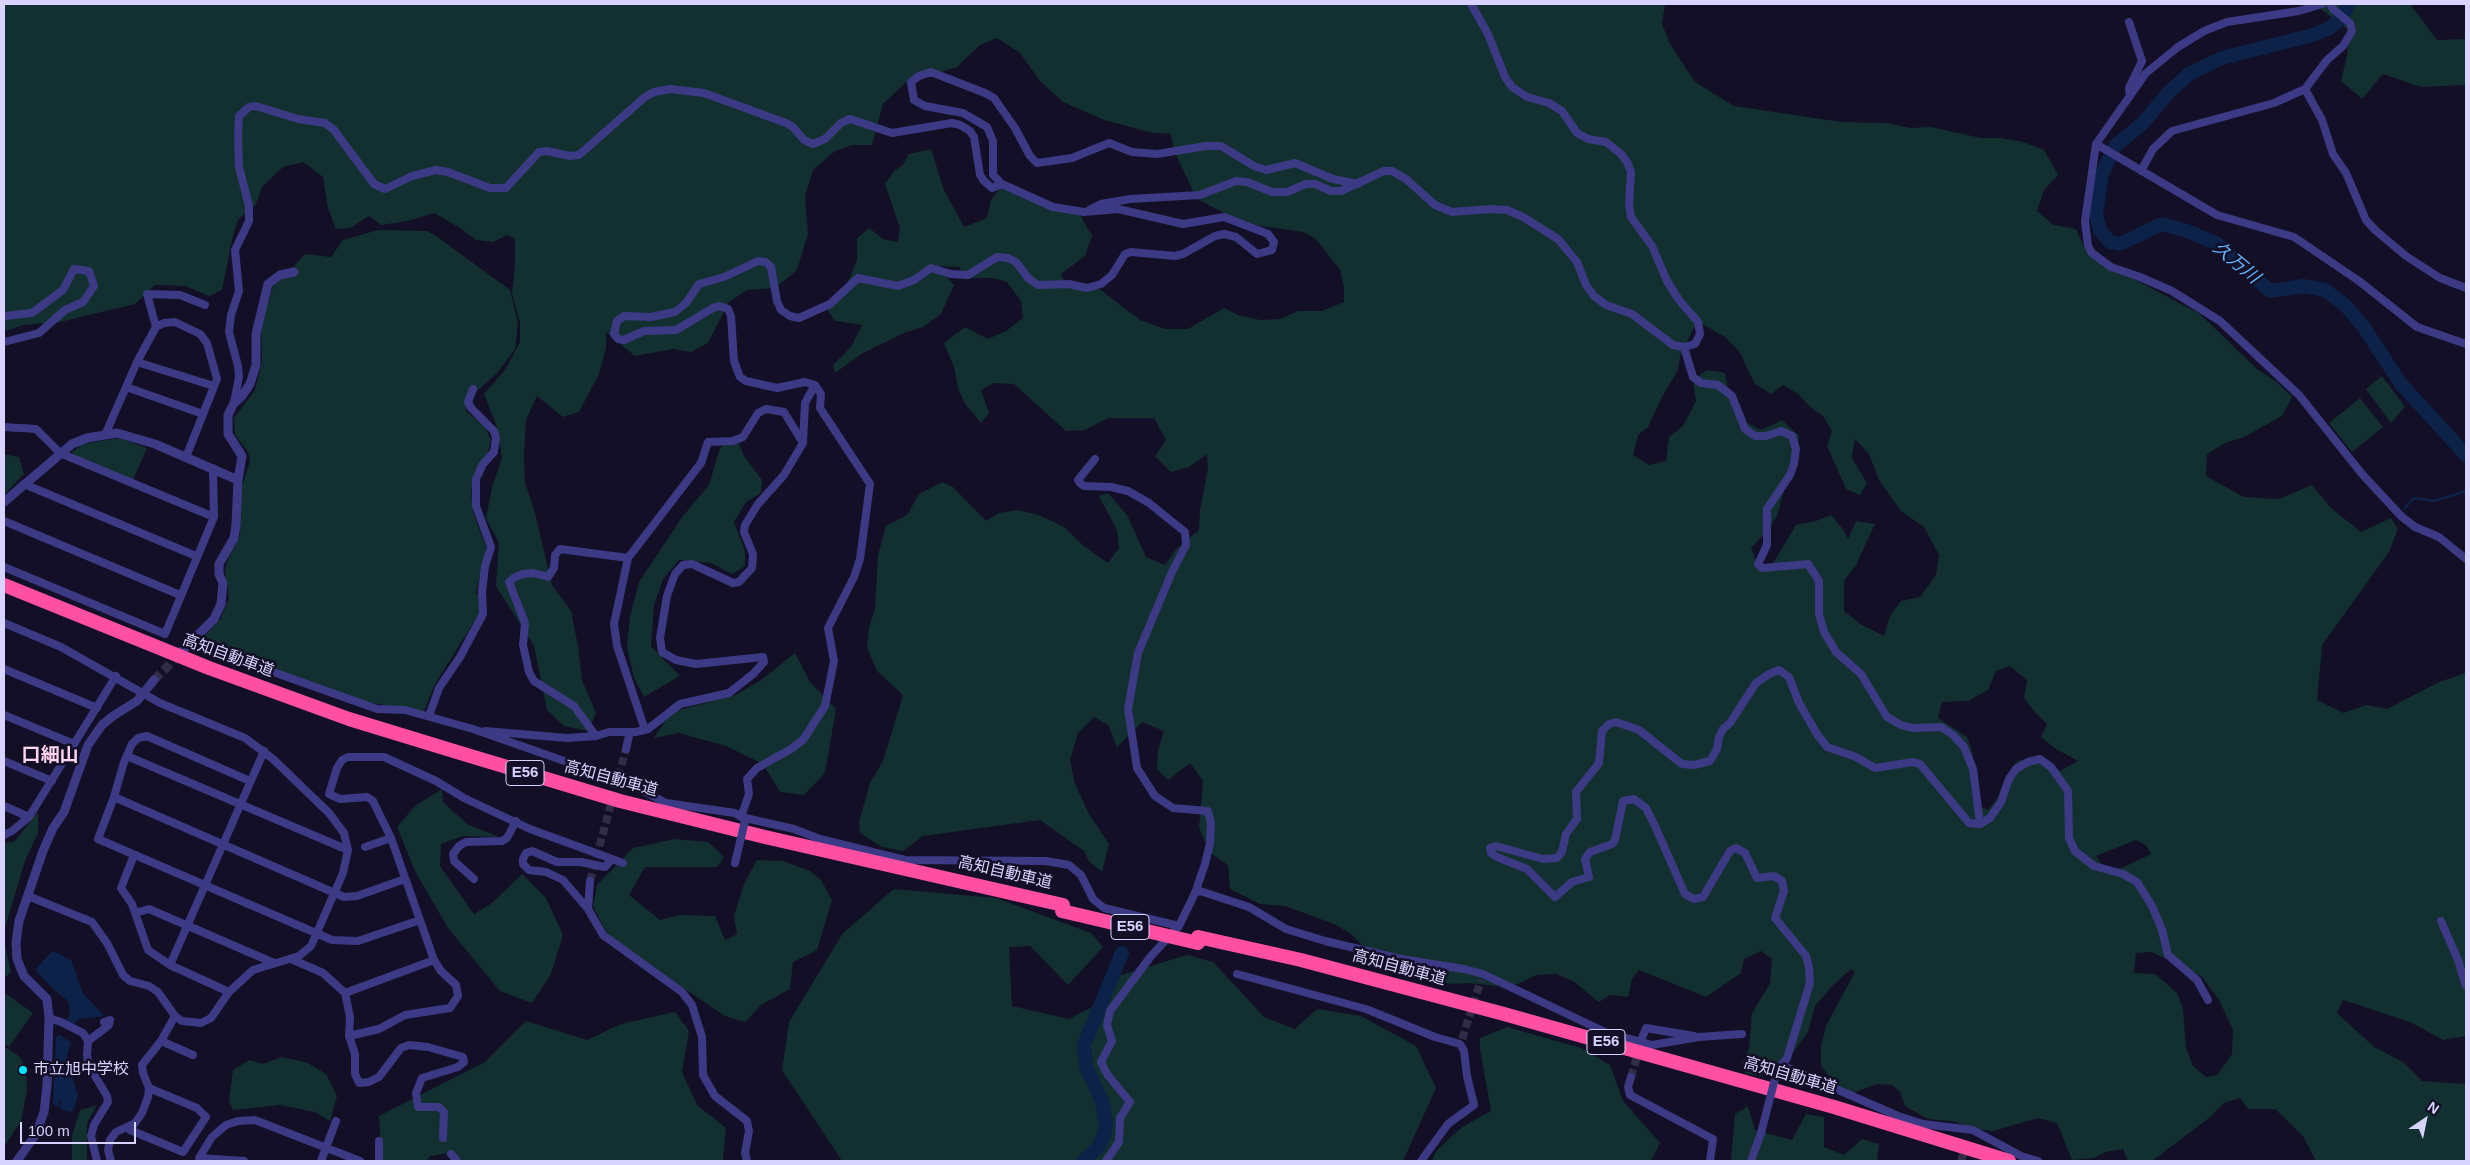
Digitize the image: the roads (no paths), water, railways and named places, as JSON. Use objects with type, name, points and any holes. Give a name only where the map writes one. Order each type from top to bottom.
[{"type":"highway","name":"高知自動車道","points":[[4,586],[209,668],[349,718],[620,801],[1198,940],[1388,990],[1614,1050],[1803,1104],[1987,1161]]},
{"type":"highway","name":"高知自動車道","points":[[4,594],[134,647],[301,709],[527,781],[624,809],[1063,908]]},
{"type":"highway","name":"高知自動車道","points":[[1198,940],[1301,960],[1513,1016],[1825,1105],[2009,1161]]},
{"type":"street","points":[[1084,212],[1100,204],[1130,199],[1200,195],[1236,181],[1247,182],[1272,192],[1287,192],[1306,184],[1315,184],[1331,191],[1341,191],[1384,171],[1392,171],[1406,179],[1435,205],[1452,212],[1492,208],[1507,210],[1523,216],[1558,239],[1570,252],[1586,285],[1594,296],[1606,305],[1632,314],[1673,345],[1684,347],[1695,344],[1701,328],[1671,287],[1652,246],[1632,217],[1629,204],[1631,172],[1627,162],[1621,154],[1606,142],[1588,139],[1577,133],[1562,111],[1549,103],[1527,97],[1512,87],[1505,77],[1488,34],[1471,4]]},
{"type":"street","points":[[2322,4],[2299,11],[2227,22],[2204,31],[2178,47],[2146,73],[2096,144],[2085,220],[2088,246],[2092,253],[2111,267],[2140,277],[2172,292],[2220,321],[2300,395],[2362,474],[2401,516],[2414,527],[2439,538],[2466,559]]},
{"type":"street","points":[[2140,171],[2153,149],[2172,131],[2274,103],[2305,90],[2328,60],[2343,46],[2352,31],[2350,24],[2331,7]]},
{"type":"street","points":[[2130,22],[2142,61],[2129,88],[2130,96]]},
{"type":"street","points":[[815,384],[805,382],[777,388],[746,381],[740,376],[734,361],[731,316],[723,307],[719,306],[708,310],[676,330],[644,331],[624,340],[616,336],[615,324],[624,316],[651,317],[675,312],[686,303],[696,286],[702,282],[724,277],[758,261],[766,262],[771,266],[777,301],[781,310],[790,316],[799,318],[830,304],[858,278],[898,286],[914,280],[931,268],[951,274],[968,275],[997,257],[1008,258],[1016,262],[1028,278],[1038,284],[1069,284],[1087,288],[1101,284],[1112,275],[1125,254],[1131,252],[1175,256],[1183,254],[1215,236],[1224,234],[1236,237],[1257,254],[1272,250],[1274,242],[1268,234],[1224,217],[1183,224],[1118,209],[1084,212],[1054,207],[1002,184],[993,175],[993,141],[987,128],[963,113],[925,106],[914,100],[911,82],[919,76],[931,72],[994,98],[1015,128],[1030,156],[1037,163],[1072,158],[1109,143],[1132,152],[1157,154],[1206,146],[1221,146],[1254,166],[1266,170],[1295,163],[1333,179],[1358,184]]},
{"type":"street","points":[[180,653],[218,613],[223,583],[219,574],[219,564],[234,538],[236,525],[238,480],[242,456],[233,444],[227,428],[228,415],[234,403],[239,377],[229,332],[231,315],[240,291],[235,250],[247,225],[249,214],[249,201],[239,167],[238,135],[239,116],[249,107],[256,106],[298,119],[325,123],[334,130],[374,184],[385,188],[412,176],[436,170],[448,172],[490,188],[506,188],[539,152],[547,151],[570,156],[579,155],[645,97],[654,92],[670,89],[704,93],[786,123],[793,127],[804,140],[813,144],[825,139],[841,123],[850,119],[892,133],[952,123],[960,125],[970,131],[974,137],[980,175],[984,181],[992,188],[1002,184]]},
{"type":"street","points":[[2305,90],[2322,120],[2333,154],[2346,173],[2366,220],[2406,256],[2440,278],[2466,288]]},
{"type":"street","points":[[2096,144],[2217,215],[2294,237],[2359,281],[2417,327],[2466,344]]},
{"type":"street","points":[[4,316],[32,313],[62,290],[74,269],[89,271],[94,286],[83,302],[65,310],[40,333],[4,342]]},
{"type":"street","points":[[234,403],[242,396],[256,365],[256,334],[268,284],[280,275],[294,272]]},
{"type":"street","points":[[156,327],[147,294],[180,295],[205,305]]},
{"type":"street","points":[[104,435],[137,362],[156,327],[164,323],[174,322],[200,334],[207,343],[217,379],[186,457]]},
{"type":"street","points":[[1684,347],[1693,377],[1701,383],[1718,385],[1732,396],[1745,429],[1755,436],[1766,436],[1781,431],[1792,436],[1796,450],[1794,464],[1790,475],[1767,509],[1767,545],[1758,564],[1762,568],[1808,564],[1819,581],[1819,614],[1824,632],[1836,652],[1861,674],[1887,717],[1901,725],[1912,728],[1941,727],[1953,735],[1964,747],[1973,769],[1980,824]]},
{"type":"street","points":[[137,362],[214,386]]},
{"type":"street","points":[[473,729],[558,737],[596,736],[609,732],[645,730],[680,704],[729,693],[753,674],[764,662],[763,657],[752,656],[732,662],[696,664],[676,660],[662,652],[660,638],[667,596],[675,574],[683,565],[692,564],[733,583],[740,582],[752,568],[753,554],[744,532],[745,524],[758,504],[784,475],[803,443],[805,404],[815,384]]},
{"type":"street","points":[[735,863],[749,794],[747,779],[758,768],[791,750],[803,740],[825,706],[834,662],[828,628],[854,577],[860,558],[870,484],[820,408],[820,394],[815,384]]},
{"type":"street","points":[[126,387],[203,414]]},
{"type":"street","points":[[429,716],[439,688],[484,614],[482,592],[485,566],[491,547],[476,506],[476,479],[483,464],[494,452],[496,438],[494,431],[471,408],[468,402],[473,389]]},
{"type":"street","points":[[645,730],[617,646],[614,624],[628,558],[700,463],[708,442],[733,441],[743,438],[758,413],[766,409],[784,412],[803,443]]},
{"type":"street","points":[[4,426],[36,429],[60,453],[214,517]]},
{"type":"street","points":[[4,502],[72,444],[116,433],[154,444],[238,480]]},
{"type":"street","points":[[1095,459],[1078,480],[1080,484],[1084,486],[1111,487],[1128,491],[1149,503],[1186,532],[1186,545],[1172,572],[1138,653],[1128,709],[1138,768],[1155,796],[1173,808],[1208,810],[1211,824],[1210,843],[1195,893],[1179,926],[1151,956],[1110,1011],[1107,1025],[1112,1041],[1101,1062],[1107,1074],[1130,1102],[1120,1118],[1119,1142],[1106,1161]]},
{"type":"street","points":[[4,567],[165,634],[196,556],[214,517],[213,468]]},
{"type":"street","points":[[24,484],[196,556]]},
{"type":"street","points":[[4,521],[180,595]]},
{"type":"street","points":[[596,736],[574,706],[534,681],[529,672],[523,645],[525,623],[509,582],[514,577],[523,574],[533,573],[548,577],[554,568],[555,555],[560,549],[628,558]]},
{"type":"street","points":[[4,623],[61,647],[116,676],[160,703],[227,729],[264,751],[329,813],[344,833],[348,850],[347,861],[335,893],[317,934],[306,952],[291,959],[253,970],[229,992],[211,1018],[201,1022],[190,1023],[174,1016],[158,992],[149,986],[130,981],[123,975],[107,943],[92,922],[28,896]]},
{"type":"street","points":[[217,652],[377,709],[405,710],[473,729],[630,784],[666,803],[735,813],[743,819],[905,860],[1046,861],[1068,865],[1081,875],[1093,899],[1104,908],[1179,926]]},
{"type":"street","points":[[4,668],[97,708]]},
{"type":"street","points":[[1751,1161],[1761,1133],[1779,1068],[1787,1058],[1810,983],[1809,967],[1798,944],[1775,918],[1784,891],[1782,881],[1774,876],[1757,878],[1745,853],[1736,848],[1730,851],[1703,897],[1694,899],[1686,894],[1646,808],[1638,801],[1628,799],[1623,801],[1620,808],[1615,840],[1612,844],[1590,852],[1585,859],[1589,877],[1572,882],[1555,897],[1527,869],[1497,857],[1491,852],[1490,848],[1496,846],[1543,859],[1557,858],[1562,852],[1566,834],[1576,818],[1576,792],[1599,763],[1602,731],[1609,724],[1616,722],[1640,730],[1682,764],[1694,765],[1710,761],[1717,749],[1723,729],[1730,723],[1756,683],[1779,670],[1788,677],[1817,734],[1827,747],[1856,757],[1875,768],[1913,762],[1920,764],[1928,771],[1962,817],[1969,823],[1980,824],[1990,818],[2001,802],[2008,779],[2016,769],[2028,762],[2040,759],[2052,767],[2068,792],[2069,838],[2076,851],[2094,866],[2123,874],[2136,882],[2152,906],[2162,930],[2168,956],[2197,980],[2208,1000]]},
{"type":"street","points":[[4,835],[29,817],[116,676]]},
{"type":"street","points":[[17,1161],[36,1134],[44,1112],[50,1018],[47,999],[24,976],[17,959],[17,932],[43,851],[53,828],[64,812],[88,745],[102,725],[137,701],[154,680]]},
{"type":"street","points":[[4,715],[74,744]]},
{"type":"street","points":[[626,749],[630,732]]},
{"type":"street","points":[[250,781],[146,736],[138,738],[132,744],[127,756],[98,839],[332,940],[358,941],[420,920]]},
{"type":"street","points":[[170,965],[264,751]]},
{"type":"street","points":[[127,756],[348,850]]},
{"type":"street","points":[[349,1036],[379,1029],[405,1015],[446,1009],[453,1005],[458,996],[456,984],[441,971],[434,960],[391,838],[373,801],[366,797],[340,799],[329,794],[342,760],[348,757],[384,757],[530,829],[623,863]]},
{"type":"street","points":[[4,761],[52,781]]},
{"type":"street","points":[[114,797],[222,845],[350,898],[405,879]]},
{"type":"street","points":[[4,806],[29,817]]},
{"type":"street","points":[[474,879],[454,861],[453,854],[459,846],[466,842],[502,842],[507,838],[516,821]]},
{"type":"street","points":[[365,846],[391,838]]},
{"type":"street","points":[[612,859],[605,867],[601,867],[581,862],[557,862],[532,851],[526,853],[523,864],[530,870],[546,872],[563,880],[588,909],[603,935],[609,941],[682,992],[692,1005],[702,1037],[703,1075],[715,1096],[747,1121],[750,1131],[745,1153],[748,1161]]},
{"type":"street","points":[[134,855],[121,888],[135,913],[148,950],[170,965],[229,992]]},
{"type":"street","points":[[588,909],[590,881]]},
{"type":"street","points":[[1195,893],[1200,891],[1249,907],[1286,929],[1325,941],[1401,959],[1464,969],[1605,1032],[1652,1045],[1699,1037],[1742,1034]]},
{"type":"street","points":[[135,913],[150,909],[274,963]]},
{"type":"street","points":[[2441,921],[2458,960],[2466,986]]},
{"type":"street","points":[[291,959],[323,973],[345,993],[350,1017],[349,1036],[355,1054],[354,1074],[360,1083],[369,1082],[379,1077],[401,1048],[409,1045],[428,1047],[459,1054],[463,1057],[464,1062],[458,1067],[422,1078],[416,1092],[418,1107],[439,1106],[444,1112],[443,1138]]},
{"type":"street","points":[[345,993],[434,960]]},
{"type":"street","points":[[1237,974],[1366,1009],[1417,1031],[1461,1042],[1474,1105],[1448,1124],[1421,1161]]},
{"type":"street","points":[[149,1088],[197,1108],[206,1117],[183,1152],[130,1130],[146,1104],[149,1088],[142,1065],[161,1041],[174,1016]]},
{"type":"street","points":[[50,1018],[83,1033],[88,1042],[87,1055],[89,1066],[107,1096],[108,1102],[94,1125],[91,1136],[97,1161]]},
{"type":"street","points":[[88,1042],[109,1025],[110,1020],[104,1022]]},
{"type":"street","points":[[1642,1038],[1646,1028],[1699,1037]]},
{"type":"street","points":[[161,1041],[193,1055]]},
{"type":"street","points":[[1779,1068],[1898,1116],[1923,1124],[1972,1133],[2021,1156],[2038,1161]]},
{"type":"street","points":[[1631,1077],[1628,1087],[1630,1095],[1713,1139],[1710,1161]]},
{"type":"street","points":[[244,1161],[199,1158],[212,1137],[226,1125],[238,1121],[255,1120],[360,1161]]},
{"type":"street","points":[[321,1161],[336,1120]]},
{"type":"street","points":[[111,1161],[108,1150],[110,1140],[116,1132],[133,1124]]},
{"type":"street","points":[[378,1161],[379,1141]]},
{"type":"street","points":[[451,1154],[457,1161]]},
{"type":"water","points":[[51,952],[71,960],[83,993],[104,1016],[79,1019],[73,1025],[66,1020],[70,1014],[68,1001],[53,989],[35,970]]},
{"type":"water","points":[[59,1035],[71,1042],[67,1056],[78,1095],[73,1111],[69,1112],[59,1108],[62,1100],[60,1099],[58,1107],[53,1104],[56,1037]]},
{"type":"waterway","name":"久万川","points":[[2348,4],[2343,17],[2328,29],[2309,36],[2222,58],[2189,74],[2169,92],[2142,124],[2115,146],[2102,174],[2096,214],[2100,230],[2110,242],[2120,244],[2162,224],[2187,231],[2216,243],[2270,291],[2303,286],[2325,290],[2345,305],[2363,326],[2401,384],[2466,455]]},
{"type":"waterway","points":[[2404,509],[2414,498],[2434,501],[2466,491]]},
{"type":"waterway","points":[[1083,1161],[1098,1148],[1104,1135],[1106,1124],[1102,1101],[1086,1067],[1084,1045],[1122,953]]},
{"type":"tunnel","points":[[154,680],[180,654]]},
{"type":"tunnel","points":[[590,881],[626,749]]},
{"type":"tunnel","points":[[1462,1039],[1481,980]]},
{"type":"tunnel","points":[[1631,1077],[1639,1050]]},
{"type":"tunnel","points":[[1961,1161],[1966,1146]]},
{"type":"place","name":"市立旭中学校","points":[[23,1070]]},
{"type":"district","name":"口細山","points":[[50,756]]}]
